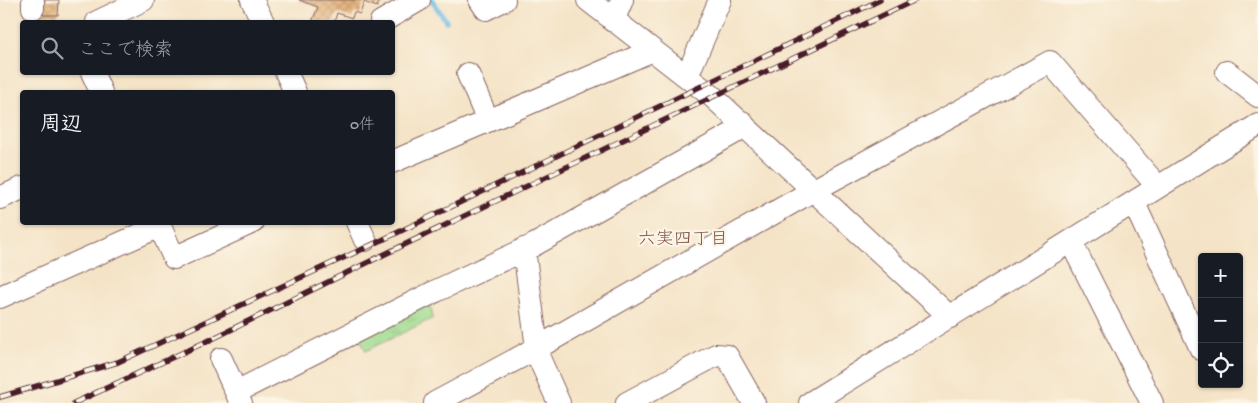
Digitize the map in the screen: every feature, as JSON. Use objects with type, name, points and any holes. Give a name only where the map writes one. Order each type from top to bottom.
[{"type":"street","points":[[101,20],[143,0]]},
{"type":"street","points":[[252,0],[262,20]]},
{"type":"street","points":[[384,20],[419,0]]},
{"type":"street","points":[[480,0],[486,10],[504,0]]},
{"type":"street","points":[[588,0],[651,51],[687,76],[742,122],[950,317]]},
{"type":"street","points":[[614,21],[622,0]]},
{"type":"street","points":[[687,76],[720,0]]},
{"type":"street","points":[[395,161],[651,51]]},
{"type":"street","points":[[435,403],[536,348],[814,190],[1050,62],[1158,186]]},
{"type":"street","points":[[1227,72],[1258,96]]},
{"type":"street","points":[[468,74],[488,122]]},
{"type":"street","points":[[93,75],[100,90]]},
{"type":"street","points":[[221,359],[239,397],[436,290],[524,250],[734,133],[742,122]]},
{"type":"street","points":[[810,403],[1258,125]]},
{"type":"street","points":[[0,198],[20,189]]},
{"type":"street","points":[[1134,203],[1198,343]]},
{"type":"street","points":[[0,297],[157,225]]},
{"type":"street","points":[[159,225],[174,258],[246,225]]},
{"type":"street","points":[[1071,242],[1152,403]]},
{"type":"street","points":[[524,250],[536,348],[559,403]]},
{"type":"street","points":[[627,403],[716,355],[728,356],[754,403]]},
{"type":"green space","points":[[430,303],[433,318],[366,351],[360,338]]},
{"type":"building","points":[[43,0],[59,0],[58,15],[43,15]]},
{"type":"building","points":[[299,0],[379,0],[377,7],[364,2],[360,14],[354,12],[352,18],[337,13],[335,20],[313,20],[318,7]]},
{"type":"waterway","points":[[432,0],[446,21]]},
{"type":"railway","points":[[0,397],[118,362],[380,241],[880,0]]},
{"type":"railway","points":[[74,403],[212,339],[915,0]]},
{"type":"district","name":"六実四丁目","points":[[683,240]]}]
